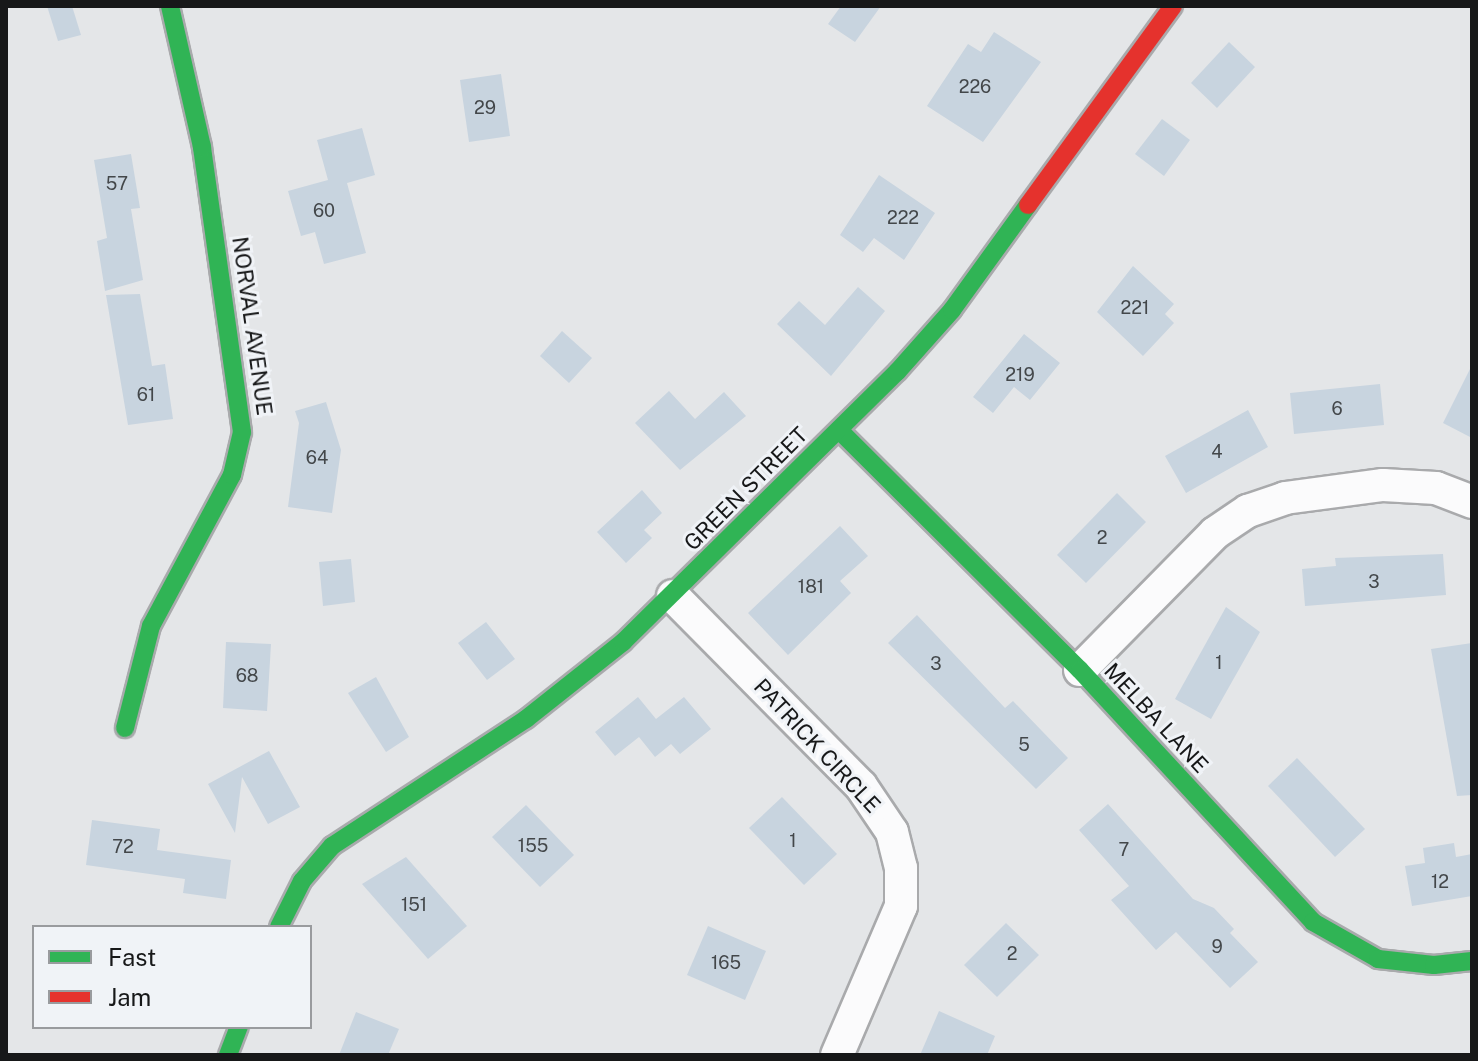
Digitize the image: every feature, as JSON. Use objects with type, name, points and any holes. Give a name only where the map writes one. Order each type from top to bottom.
[{"type":"street","name":"NORVAL AVENUE","points":[[125,728],[151,626],[232,475],[242,432],[202,147],[170,6]]},
{"type":"street","name":"GREEN STREET","points":[[280,925],[302,881],[345,834],[526,719],[673,596],[839,430],[952,310],[1173,6]]},
{"type":"street","name":"MELBA LANE","points":[[839,430],[1080,670],[1327,934],[1397,963],[1472,961]]},
{"type":"street","points":[[1080,670],[1215,533],[1248,511],[1305,495],[1383,485],[1436,488],[1472,502]]},
{"type":"street","name":"PATRICK CIRCLE","points":[[673,596],[861,786],[892,832],[901,868],[896,924],[837,1055]]},
{"type":"street","points":[[228,1055],[238,1029]]},
{"type":"building","points":[[47,6],[72,6],[81,35],[58,41]]},
{"type":"building","points":[[841,6],[881,6],[855,42],[828,24]]},
{"type":"building","points":[[994,32],[1041,62],[983,142],[927,106],[968,44],[981,52]]},
{"type":"building","points":[[1229,42],[1255,67],[1217,108],[1191,83]]},
{"type":"building","points":[[501,74],[510,136],[469,142],[460,80]]},
{"type":"building","points":[[1162,119],[1190,140],[1164,176],[1135,154]]},
{"type":"building","points":[[362,128],[375,175],[347,183],[366,253],[324,264],[315,232],[301,236],[288,191],[328,180],[317,140]]},
{"type":"building","points":[[131,154],[140,208],[131,209],[143,280],[105,291],[97,241],[107,238],[94,160]]},
{"type":"building","points":[[879,175],[935,213],[904,260],[874,238],[863,252],[840,235]]},
{"type":"building","points":[[1133,266],[1174,304],[1165,314],[1174,323],[1143,356],[1097,312]]},
{"type":"building","points":[[858,287],[885,311],[831,376],[777,324],[799,301],[825,325]]},
{"type":"building","points":[[140,294],[152,366],[165,364],[173,419],[128,425],[106,295]]},
{"type":"building","points":[[562,331],[592,358],[569,383],[540,356]]},
{"type":"building","points":[[1024,334],[1060,363],[1030,400],[1014,387],[993,413],[973,397]]},
{"type":"building","points":[[1472,365],[1472,438],[1443,423]]},
{"type":"building","points":[[1380,384],[1384,425],[1294,434],[1290,393]]},
{"type":"building","points":[[669,391],[695,419],[724,392],[746,416],[680,470],[635,423]]},
{"type":"building","points":[[326,402],[341,450],[332,513],[288,507],[299,423],[295,411]]},
{"type":"building","points":[[1248,410],[1268,447],[1186,493],[1165,456]]},
{"type":"building","points":[[642,490],[662,513],[644,530],[652,538],[626,563],[597,532]]},
{"type":"building","points":[[1117,493],[1146,522],[1086,583],[1057,555]]},
{"type":"building","points":[[840,526],[868,556],[840,581],[851,593],[788,655],[748,613]]},
{"type":"building","points":[[1443,554],[1446,595],[1305,606],[1302,569],[1336,566],[1335,558]]},
{"type":"building","points":[[351,559],[355,602],[323,606],[319,562]]},
{"type":"building","points":[[1226,607],[1260,632],[1211,719],[1175,699]]},
{"type":"building","points":[[917,615],[1005,708],[1013,701],[1068,758],[1036,789],[888,643]]},
{"type":"building","points":[[486,622],[515,659],[487,680],[458,643]]},
{"type":"building","points":[[226,642],[271,644],[267,711],[223,708]]},
{"type":"building","points":[[1472,643],[1472,795],[1457,796],[1431,649]]},
{"type":"building","points":[[376,677],[409,737],[386,752],[348,693]]},
{"type":"building","points":[[638,697],[656,719],[684,697],[711,729],[680,754],[671,744],[655,757],[639,737],[615,756],[595,732]]},
{"type":"building","points":[[269,751],[300,807],[268,824],[242,777],[235,833],[208,784]]},
{"type":"building","points":[[1297,758],[1365,829],[1335,857],[1268,786]]},
{"type":"building","points":[[782,797],[837,854],[804,885],[749,828]]},
{"type":"building","points":[[1108,804],[1193,899],[1214,908],[1234,929],[1230,933],[1258,962],[1230,988],[1176,932],[1156,950],[1111,900],[1129,886],[1079,830]]},
{"type":"building","points":[[526,805],[574,855],[540,887],[492,837]]},
{"type":"building","points":[[92,820],[160,829],[157,850],[231,860],[226,899],[183,893],[185,879],[86,865]]},
{"type":"building","points":[[1454,843],[1456,857],[1472,854],[1472,896],[1412,906],[1405,866],[1425,863],[1423,848]]},
{"type":"building","points":[[406,857],[467,926],[428,959],[362,884]]},
{"type":"building","points":[[1006,923],[1039,955],[997,997],[964,965]]},
{"type":"building","points":[[708,926],[766,951],[745,1000],[687,975]]},
{"type":"building","points":[[939,1011],[995,1036],[987,1055],[920,1055]]},
{"type":"building","points":[[356,1012],[399,1029],[388,1055],[339,1055]]},
{"type":"traffic: fast","points":[[125,728],[151,626],[232,475],[242,432],[202,147],[170,6]]},
{"type":"traffic: fast","points":[[280,925],[302,881],[332,846],[526,719],[623,642],[897,372],[952,310],[1028,205]]},
{"type":"traffic: fast","points":[[839,430],[1080,670],[1313,922],[1378,959],[1434,965],[1472,961]]},
{"type":"traffic: fast","points":[[228,1055],[238,1029]]},
{"type":"traffic: jam","points":[[1028,205],[1173,6]]}]
